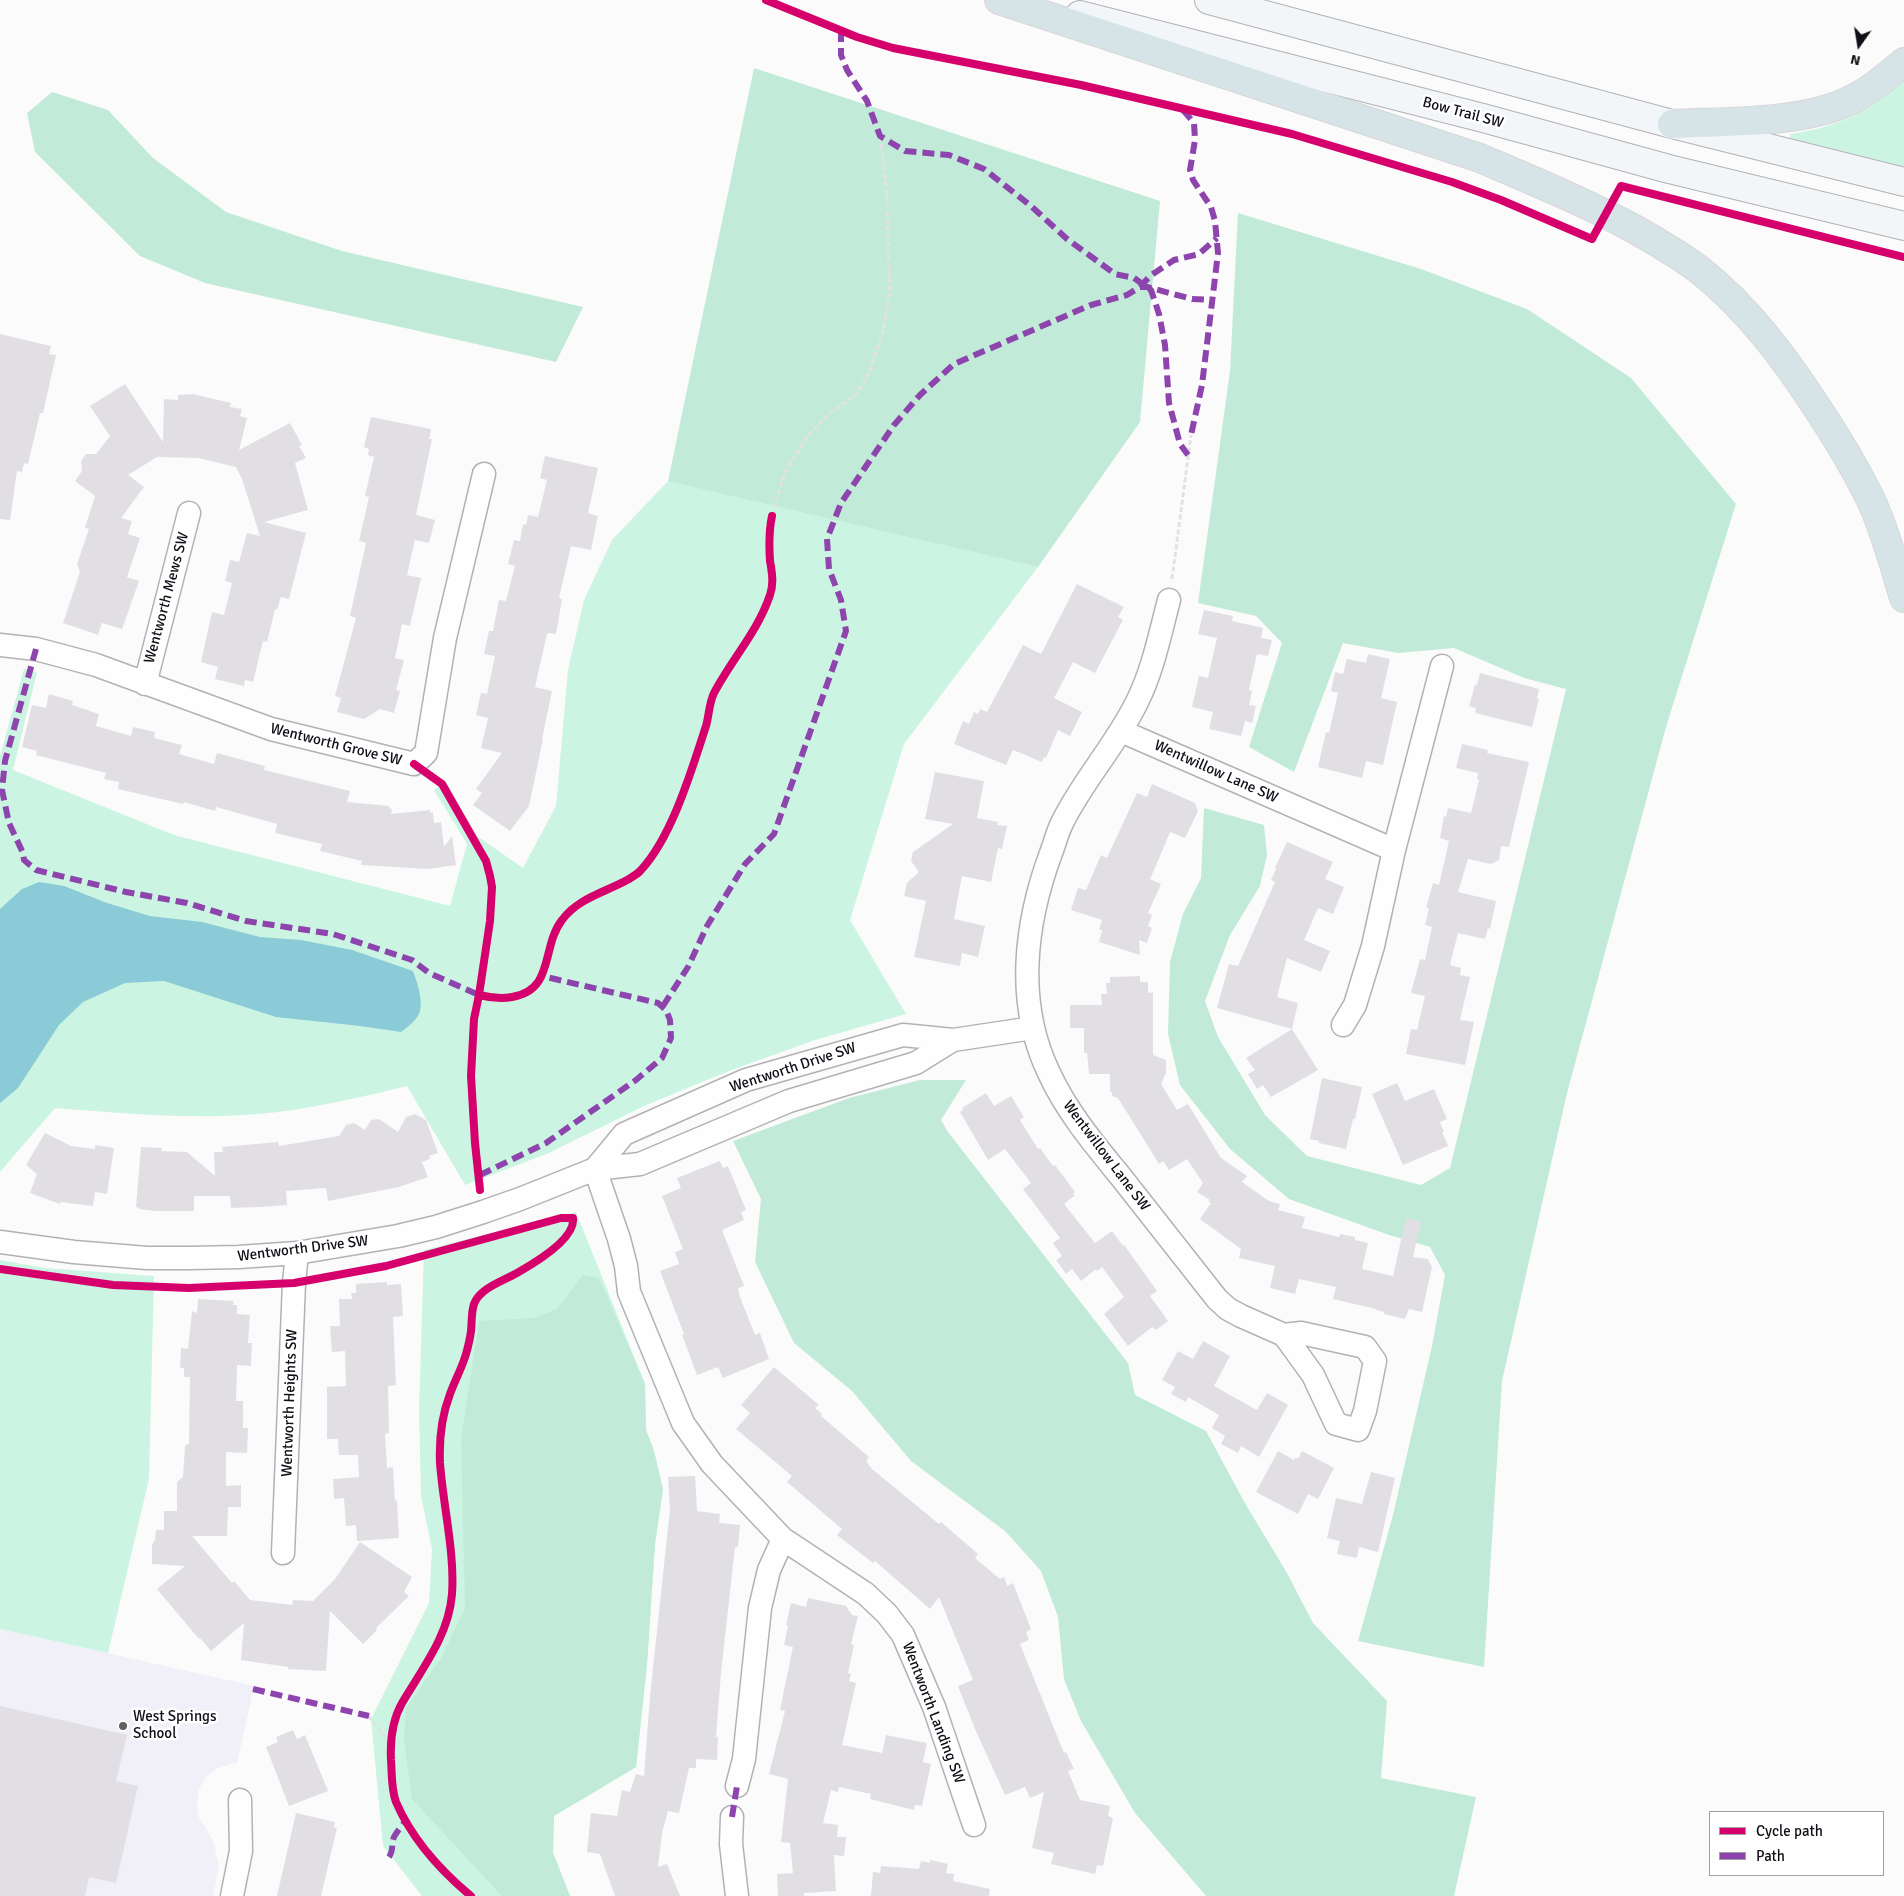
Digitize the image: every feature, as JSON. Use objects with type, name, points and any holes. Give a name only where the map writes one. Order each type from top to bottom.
[{"type":"highway","points":[[999,0],[1480,158],[1553,188],[1661,244],[1701,272],[1742,308],[1773,344],[1805,389],[1843,447],[1870,499],[1890,550],[1904,598]]},
{"type":"highway","points":[[1672,124],[1787,118],[1821,111],[1850,100],[1875,86],[1904,62]]},
{"type":"main road","name":"Bow Trail SW","points":[[1023,0],[1670,168],[1904,226]]},
{"type":"main road","points":[[1209,0],[1672,124],[1904,182]]},
{"type":"street","name":"Wentworth Grove SW","points":[[0,645],[36,649],[96,665],[271,729],[414,764],[426,753],[445,638],[484,474]]},
{"type":"street","name":"Wentworth Mews SW","points":[[145,684],[189,513]]},
{"type":"street","name":"Wentwillow Lane SW","points":[[1169,600],[1150,672],[1137,703],[1121,731],[1085,784],[1062,824],[1042,878],[1031,919],[1027,947],[1026,976],[1033,1028],[1048,1072],[1068,1109],[1216,1299],[1234,1312],[1284,1335],[1313,1375],[1336,1424],[1358,1430],[1365,1411],[1375,1361],[1365,1347],[1301,1333],[1284,1335]]},
{"type":"street","points":[[1343,1025],[1355,1005],[1368,963],[1394,850],[1442,666]]},
{"type":"street","name":"Wentwillow Lane SW","points":[[1121,731],[1394,850]]},
{"type":"street","name":"Wentworth Drive SW","points":[[595,1168],[624,1134],[746,1080],[903,1034],[953,1040],[1033,1028]]},
{"type":"street","name":"Wentworth Drive SW","points":[[0,1242],[74,1252],[146,1258],[239,1257],[297,1253],[398,1236],[436,1227],[520,1199],[595,1168],[640,1164],[789,1102],[916,1063],[953,1040]]},
{"type":"street","name":"Wentworth Landing SW","points":[[595,1168],[619,1239],[626,1266],[629,1292],[684,1423],[712,1464],[783,1539],[866,1594],[887,1614],[903,1635],[934,1708],[974,1825]]},
{"type":"street","name":"Wentworth Heights SW","points":[[283,1553],[294,1283],[297,1253]]},
{"type":"street","points":[[737,1786],[744,1759],[760,1608],[769,1570],[783,1539]]},
{"type":"street","points":[[232,1896],[241,1851],[240,1800]]},
{"type":"street","points":[[732,1817],[731,1844],[737,1896]]},
{"type":"path","points":[[771,519],[785,472],[807,437],[830,413],[854,396],[863,385],[871,368],[884,328],[890,290],[886,184],[880,136]]},
{"type":"path","points":[[1169,600],[1191,435]]},
{"type":"path","points":[[369,1716],[391,1750]]},
{"type":"path","points":[[391,1750],[392,1738]]},
{"type":"shaded area","name":"West Springs School","points":[[0,1629],[254,1686],[237,1763],[216,1769],[206,1777],[199,1789],[198,1816],[213,1840],[219,1866],[213,1896],[0,1896]]},
{"type":"green space","points":[[754,68],[1160,201],[1140,422],[1038,567],[668,481]]},
{"type":"green space","points":[[1904,80],[1904,171],[1790,144],[1790,134],[1838,123],[1852,117],[1891,92]]},
{"type":"green space","points":[[52,92],[108,110],[153,158],[226,212],[342,251],[583,307],[556,362],[205,283],[140,256],[35,152],[27,113]]},
{"type":"green space","points":[[1238,213],[1421,269],[1527,309],[1631,378],[1736,504],[1666,727],[1567,1093],[1502,1381],[1484,1667],[1358,1641],[1393,1515],[1432,1346],[1445,1275],[1430,1247],[1389,1235],[1289,1199],[1230,1149],[1180,1085],[1168,1034],[1170,962],[1183,914],[1201,878],[1204,808],[1264,825],[1267,855],[1260,886],[1230,935],[1205,1001],[1218,1037],[1265,1115],[1307,1156],[1421,1185],[1450,1168],[1566,689],[1524,678],[1454,648],[1398,653],[1343,643],[1294,772],[1249,747],[1282,643],[1256,616],[1198,603],[1230,371]]},
{"type":"green space","points":[[672,480],[1038,567],[904,744],[850,920],[906,1014],[815,1040],[729,1071],[644,1106],[549,1153],[465,1185],[407,1086],[313,1107],[232,1116],[156,1115],[55,1108],[0,1172],[0,756],[24,669],[37,672],[13,770],[174,835],[450,906],[467,844],[434,790],[446,782],[477,836],[523,868],[556,806],[568,670],[584,600],[612,540],[668,481]]},
{"type":"green space","points":[[920,1080],[966,1080],[941,1120],[948,1132],[1128,1363],[1135,1395],[1206,1431],[1246,1505],[1287,1573],[1313,1623],[1387,1701],[1381,1778],[1476,1797],[1454,1896],[1206,1896],[1135,1813],[1081,1721],[1064,1679],[1058,1617],[1041,1571],[1005,1531],[911,1461],[852,1391],[794,1343],[755,1262],[761,1199],[733,1141],[849,1098]]},
{"type":"green space","points":[[576,1212],[645,1384],[646,1430],[654,1451],[663,1489],[655,1544],[647,1665],[636,1767],[554,1816],[552,1850],[570,1896],[422,1896],[383,1846],[371,1719],[429,1603],[432,1549],[421,1496],[419,1411],[424,1250]]},
{"type":"green space","points":[[0,1260],[45,1268],[154,1276],[149,1479],[108,1653],[0,1629]]},
{"type":"green space","points":[[583,1275],[599,1278],[645,1384],[646,1430],[654,1451],[663,1489],[655,1544],[647,1665],[636,1767],[554,1816],[553,1853],[570,1896],[502,1896],[412,1799],[404,1740],[406,1708],[441,1658],[465,1608],[461,1439],[479,1321],[534,1318],[557,1309]]},
{"type":"water","points":[[39,882],[64,886],[107,903],[150,916],[202,922],[260,937],[301,940],[352,950],[413,971],[420,996],[421,1007],[419,1014],[401,1032],[276,1017],[164,981],[125,983],[83,1002],[59,1025],[18,1088],[0,1103],[0,909],[22,889]]},
{"type":"building","points":[[0,334],[51,346],[49,354],[56,355],[43,413],[40,413],[28,464],[24,463],[22,472],[17,471],[10,520],[0,519]]},
{"type":"building","points":[[125,384],[163,442],[164,399],[178,400],[178,395],[193,394],[231,403],[230,407],[242,409],[240,416],[247,418],[239,450],[290,423],[302,445],[299,446],[306,458],[295,463],[308,510],[264,522],[306,533],[289,599],[281,597],[277,610],[275,609],[267,642],[263,641],[253,682],[245,680],[244,686],[215,679],[218,667],[201,662],[212,612],[224,615],[232,583],[225,581],[230,560],[239,562],[247,533],[260,536],[242,479],[236,467],[198,458],[157,457],[128,475],[144,487],[121,518],[132,521],[128,534],[140,538],[127,577],[139,581],[122,629],[102,623],[98,635],[63,623],[80,572],[77,564],[89,529],[85,528],[95,496],[75,481],[82,471],[81,461],[86,454],[96,454],[110,436],[90,406]]},
{"type":"building","points":[[371,417],[431,429],[429,439],[432,439],[416,515],[435,520],[429,543],[415,540],[407,575],[421,578],[410,626],[402,624],[395,658],[404,660],[396,690],[400,691],[394,713],[380,709],[364,719],[337,712],[341,698],[335,696],[356,618],[350,616],[366,543],[359,541],[369,497],[365,496],[374,457],[368,455],[369,449],[364,447]]},
{"type":"building","points":[[545,456],[598,468],[588,513],[598,516],[591,550],[571,546],[559,598],[562,599],[556,634],[547,634],[535,687],[552,691],[529,806],[510,831],[473,805],[482,793],[476,789],[502,753],[481,748],[488,718],[476,715],[481,693],[487,694],[495,656],[484,654],[489,631],[493,631],[499,600],[506,601],[515,566],[508,564],[514,540],[520,541],[523,524],[526,525],[528,515],[538,517],[547,480],[540,478]]},
{"type":"building","points":[[1077,584],[1124,607],[1118,617],[1123,620],[1095,673],[1073,662],[1054,698],[1082,712],[1070,736],[1058,730],[1046,758],[1044,757],[1042,762],[1013,750],[1006,765],[954,744],[963,721],[969,724],[974,712],[978,714],[980,709],[987,712],[1023,645],[1041,654]]},
{"type":"building","points":[[1204,610],[1233,616],[1232,621],[1263,628],[1261,638],[1272,640],[1268,656],[1257,654],[1249,690],[1252,691],[1249,705],[1256,706],[1252,723],[1245,721],[1241,736],[1209,729],[1213,712],[1192,707],[1199,676],[1208,678],[1217,638],[1198,634]]},
{"type":"building","points":[[1368,654],[1390,659],[1381,698],[1397,702],[1383,765],[1366,761],[1362,778],[1318,767],[1326,732],[1329,733],[1338,693],[1331,691],[1335,672],[1343,674],[1347,659],[1366,663]]},
{"type":"building","points":[[1480,673],[1539,689],[1537,699],[1539,699],[1532,727],[1475,713],[1476,708],[1469,706]]},
{"type":"building","points":[[49,694],[73,701],[72,705],[99,714],[96,726],[131,736],[133,727],[155,732],[154,738],[182,745],[179,754],[214,764],[217,753],[265,766],[264,770],[350,791],[347,802],[389,806],[392,809],[391,814],[430,810],[430,813],[433,812],[434,823],[441,822],[444,847],[452,836],[456,865],[428,869],[361,865],[362,861],[320,851],[322,844],[275,833],[277,824],[216,807],[215,811],[184,802],[183,804],[118,789],[119,782],[104,779],[106,773],[36,755],[37,751],[22,747],[32,705],[46,708]]},
{"type":"building","points":[[1462,744],[1488,750],[1487,753],[1529,762],[1509,847],[1501,846],[1499,860],[1491,864],[1468,859],[1458,892],[1496,901],[1490,929],[1488,928],[1485,939],[1458,933],[1450,965],[1461,968],[1460,975],[1470,977],[1460,1020],[1474,1022],[1465,1065],[1406,1054],[1411,1029],[1417,1030],[1425,996],[1411,993],[1420,959],[1425,960],[1432,927],[1425,925],[1429,908],[1426,908],[1433,883],[1439,885],[1449,841],[1440,838],[1444,816],[1446,817],[1448,808],[1471,813],[1479,780],[1477,779],[1478,773],[1456,768]]},
{"type":"building","points":[[935,772],[984,781],[977,818],[998,822],[997,825],[1007,826],[1002,849],[998,848],[991,882],[962,876],[954,919],[985,926],[978,957],[962,953],[960,966],[914,957],[926,901],[904,896],[907,883],[919,872],[911,861],[913,852],[953,824],[925,819]]},
{"type":"building","points":[[1152,784],[1195,803],[1198,811],[1185,838],[1170,832],[1150,879],[1161,884],[1148,913],[1152,915],[1148,926],[1152,928],[1147,943],[1139,940],[1140,955],[1099,942],[1102,930],[1099,929],[1102,920],[1071,910],[1078,888],[1086,890],[1101,855],[1107,858],[1137,793],[1147,797]]},
{"type":"building","points":[[1287,842],[1333,862],[1325,879],[1344,887],[1333,914],[1318,908],[1304,940],[1330,951],[1321,972],[1287,958],[1277,997],[1298,1003],[1292,1029],[1217,1008],[1229,964],[1238,966],[1275,882],[1271,880]]},
{"type":"building","points":[[1140,976],[1140,982],[1148,982],[1148,993],[1153,992],[1153,1055],[1166,1060],[1166,1073],[1161,1084],[1177,1110],[1188,1104],[1221,1158],[1247,1176],[1242,1182],[1269,1201],[1280,1204],[1278,1210],[1305,1217],[1302,1228],[1339,1237],[1340,1234],[1355,1237],[1355,1240],[1368,1243],[1362,1269],[1393,1276],[1406,1218],[1421,1222],[1413,1257],[1428,1259],[1432,1267],[1422,1312],[1409,1309],[1405,1319],[1384,1314],[1384,1312],[1376,1309],[1333,1299],[1336,1287],[1299,1279],[1295,1294],[1270,1288],[1275,1266],[1239,1258],[1241,1249],[1200,1219],[1211,1203],[1208,1202],[1210,1200],[1197,1192],[1203,1183],[1187,1159],[1169,1170],[1163,1161],[1159,1164],[1118,1098],[1112,1096],[1112,1092],[1110,1092],[1110,1074],[1089,1074],[1087,1053],[1084,1053],[1084,1028],[1070,1028],[1070,1005],[1102,1005],[1101,994],[1107,994],[1106,983],[1110,983],[1110,977]]},
{"type":"building","points":[[1292,1029],[1318,1070],[1271,1097],[1263,1085],[1257,1089],[1248,1074],[1255,1070],[1246,1058]]},
{"type":"building","points":[[1322,1078],[1362,1087],[1346,1149],[1310,1139]]},
{"type":"building","points":[[1397,1083],[1405,1101],[1434,1089],[1447,1119],[1440,1122],[1448,1146],[1403,1165],[1372,1094]]},
{"type":"building","points":[[986,1093],[994,1106],[1011,1096],[1024,1117],[1020,1120],[1038,1149],[1040,1148],[1053,1166],[1055,1165],[1075,1192],[1073,1194],[1075,1195],[1064,1204],[1095,1243],[1112,1231],[1157,1291],[1150,1296],[1168,1321],[1156,1330],[1152,1327],[1128,1346],[1104,1314],[1124,1297],[1102,1267],[1097,1271],[1096,1269],[1081,1281],[1072,1269],[1066,1274],[1056,1260],[1062,1256],[1053,1243],[1060,1238],[1023,1189],[1031,1183],[1005,1149],[988,1160],[960,1112],[963,1110],[962,1108]]},
{"type":"building","points":[[415,1114],[426,1120],[438,1153],[429,1156],[430,1159],[422,1162],[428,1177],[399,1187],[328,1201],[326,1188],[286,1191],[287,1205],[231,1208],[230,1196],[194,1196],[194,1211],[156,1211],[136,1207],[141,1147],[162,1148],[161,1151],[187,1152],[215,1176],[214,1152],[223,1152],[222,1147],[278,1142],[279,1146],[339,1136],[346,1125],[354,1123],[365,1130],[371,1120],[379,1119],[398,1132],[406,1117]]},
{"type":"building","points":[[45,1133],[71,1146],[95,1149],[95,1145],[114,1148],[107,1194],[95,1192],[93,1206],[61,1202],[60,1204],[30,1193],[37,1174],[26,1165]]},
{"type":"building","points":[[720,1161],[723,1168],[728,1166],[746,1210],[741,1212],[744,1220],[722,1230],[744,1286],[738,1288],[740,1297],[755,1335],[760,1333],[769,1359],[723,1378],[718,1367],[697,1375],[660,1271],[679,1264],[675,1252],[683,1249],[662,1196],[681,1188],[677,1178]]},
{"type":"building","points":[[387,1282],[387,1285],[401,1284],[403,1316],[393,1317],[396,1385],[388,1386],[389,1433],[385,1434],[387,1468],[393,1467],[399,1538],[357,1541],[356,1525],[346,1526],[344,1498],[334,1499],[333,1479],[359,1477],[358,1455],[339,1455],[338,1439],[327,1439],[327,1387],[346,1386],[345,1351],[332,1352],[330,1326],[340,1326],[339,1299],[352,1299],[351,1293],[356,1293],[356,1284]]},
{"type":"building","points":[[198,1299],[234,1301],[233,1305],[237,1305],[237,1314],[250,1315],[248,1343],[252,1343],[251,1366],[237,1365],[236,1401],[243,1401],[243,1428],[248,1428],[247,1453],[226,1452],[226,1486],[241,1485],[241,1507],[228,1507],[227,1536],[192,1536],[232,1583],[234,1581],[250,1600],[292,1605],[293,1600],[313,1601],[335,1579],[360,1542],[412,1577],[404,1592],[409,1596],[376,1628],[377,1630],[363,1644],[330,1611],[326,1671],[288,1669],[288,1667],[241,1660],[244,1623],[211,1651],[157,1589],[185,1566],[152,1564],[152,1545],[155,1540],[156,1530],[164,1530],[164,1511],[177,1511],[177,1482],[183,1477],[185,1446],[189,1443],[190,1377],[184,1377],[184,1368],[180,1368],[181,1348],[188,1349],[192,1311],[197,1313]]},
{"type":"building","points":[[1203,1341],[1230,1356],[1214,1386],[1257,1410],[1267,1393],[1288,1405],[1259,1457],[1241,1446],[1238,1453],[1221,1444],[1225,1436],[1212,1428],[1219,1415],[1188,1397],[1186,1402],[1171,1394],[1175,1387],[1162,1380],[1178,1351],[1193,1359]]},
{"type":"building","points":[[774,1367],[819,1405],[815,1408],[822,1414],[821,1416],[869,1457],[866,1461],[872,1469],[939,1524],[941,1522],[978,1554],[975,1558],[1000,1579],[1004,1577],[1007,1586],[1013,1583],[1031,1629],[1026,1632],[1029,1640],[1020,1644],[1064,1753],[1066,1752],[1074,1769],[1068,1771],[1080,1800],[1110,1806],[1108,1816],[1113,1818],[1103,1866],[1097,1865],[1095,1874],[1051,1864],[1054,1853],[1032,1848],[1044,1792],[1030,1798],[1025,1787],[1005,1795],[958,1686],[973,1680],[939,1597],[930,1609],[875,1561],[873,1563],[837,1535],[842,1529],[787,1482],[792,1476],[736,1429],[750,1413],[741,1405]]},
{"type":"building","points":[[1278,1451],[1294,1460],[1296,1457],[1298,1459],[1302,1451],[1334,1468],[1318,1499],[1308,1494],[1298,1514],[1256,1492]]},
{"type":"building","points":[[1371,1472],[1395,1478],[1378,1552],[1359,1547],[1357,1558],[1337,1554],[1340,1541],[1327,1538],[1336,1498],[1362,1504]]},
{"type":"building","points":[[695,1476],[697,1511],[720,1514],[719,1523],[740,1525],[738,1547],[735,1547],[721,1673],[716,1737],[718,1737],[717,1760],[696,1759],[696,1768],[689,1768],[679,1813],[668,1811],[662,1833],[658,1867],[667,1864],[680,1896],[615,1896],[600,1854],[587,1852],[591,1813],[617,1816],[622,1790],[630,1792],[636,1774],[644,1776],[650,1696],[670,1509],[668,1477]]},
{"type":"building","points":[[808,1598],[846,1606],[852,1615],[858,1616],[851,1644],[854,1645],[848,1673],[851,1674],[849,1681],[856,1683],[842,1745],[882,1753],[886,1735],[927,1743],[923,1762],[931,1764],[922,1806],[915,1805],[914,1810],[870,1799],[871,1794],[839,1787],[838,1792],[831,1790],[823,1823],[838,1825],[837,1837],[846,1837],[844,1856],[834,1855],[836,1891],[804,1893],[804,1896],[778,1896],[777,1874],[793,1873],[790,1843],[781,1842],[788,1779],[769,1774],[785,1711],[780,1710],[793,1647],[784,1645],[788,1626],[786,1625],[791,1603],[806,1607]]},
{"type":"building","points":[[0,1706],[127,1735],[116,1781],[138,1786],[116,1883],[89,1877],[85,1896],[0,1896]]},
{"type":"building","points":[[293,1730],[297,1739],[305,1735],[328,1791],[289,1806],[266,1747],[278,1742],[276,1737]]},
{"type":"building","points":[[296,1813],[335,1822],[334,1827],[337,1828],[321,1896],[277,1896]]},
{"type":"building","points":[[930,1860],[948,1864],[946,1873],[954,1874],[953,1881],[990,1889],[989,1896],[871,1896],[873,1872],[880,1873],[881,1866],[919,1869],[921,1861],[930,1863]]},
{"type":"marked path","points":[[841,30],[841,55],[847,70],[867,101],[880,136],[905,151],[949,155],[984,169],[1031,206],[1067,239],[1115,274],[1134,278],[1151,290],[1159,314],[1165,345],[1169,403],[1180,444],[1188,455]]},
{"type":"marked path","points":[[1183,110],[1194,123],[1195,140],[1190,170],[1193,180],[1211,207],[1215,221],[1218,253],[1202,385],[1191,435]]},
{"type":"marked path","points":[[1140,287],[1150,276],[1174,260],[1199,254],[1217,238]]},
{"type":"marked path","points":[[663,1006],[688,967],[707,926],[745,864],[774,834],[846,631],[841,600],[829,569],[827,539],[841,503],[894,425],[920,395],[954,364],[1091,305],[1127,295],[1140,287],[1147,287],[1192,299],[1214,300]]},
{"type":"marked path","points":[[36,649],[5,761],[2,790],[9,823],[23,853],[24,860],[36,870],[126,892],[187,903],[246,921],[333,934],[412,960],[429,973],[479,995]]},
{"type":"marked path","points":[[480,1175],[546,1143],[636,1080],[662,1058],[671,1038],[670,1020],[666,1010],[658,1003],[542,976]]},
{"type":"marked path","points":[[253,1689],[369,1716]]},
{"type":"marked path","points":[[732,1817],[737,1786]]},
{"type":"marked path","points":[[389,1857],[394,1837],[406,1820]]},
{"type":"cycle path","points":[[766,0],[857,37],[893,48],[1081,85],[1292,134],[1452,182],[1501,200],[1592,239],[1621,186],[1904,257]]},
{"type":"cycle path","points":[[479,995],[496,998],[512,997],[526,993],[535,986],[541,977],[551,942],[562,920],[584,901],[638,873],[662,840],[680,802],[706,726],[714,693],[759,621],[770,595],[772,574],[769,544],[772,516]]},
{"type":"cycle path","points":[[414,764],[442,784],[486,861],[492,887],[490,921],[474,1019],[471,1076],[480,1190]]},
{"type":"cycle path","points":[[0,1269],[113,1285],[189,1288],[294,1283],[386,1266],[561,1218],[573,1218],[568,1234],[552,1250],[524,1269],[487,1289],[477,1298],[474,1304],[468,1346],[463,1364],[447,1402],[440,1445],[440,1463],[452,1562],[450,1609],[440,1638],[399,1709],[393,1730],[391,1753],[393,1792],[396,1802],[410,1829],[428,1854],[471,1896]]},
{"type":"place","name":"West Springs School","points":[[123,1726]]}]
